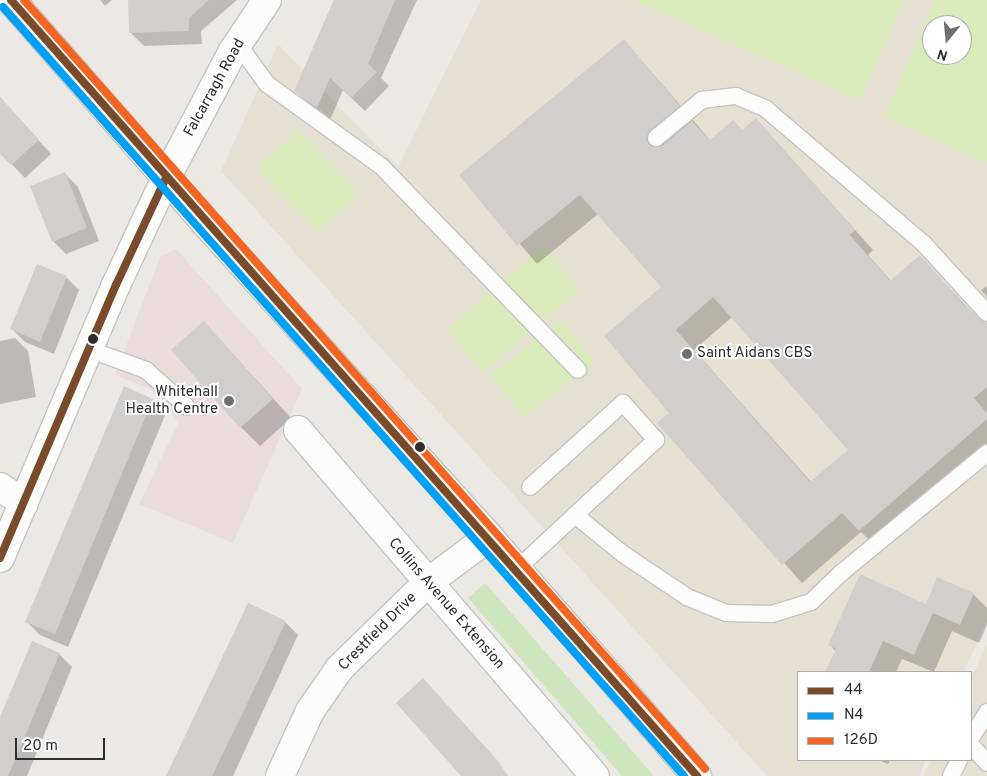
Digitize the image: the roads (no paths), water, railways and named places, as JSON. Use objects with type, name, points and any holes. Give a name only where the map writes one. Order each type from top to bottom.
[{"type":"street","points":[[11,0],[166,178],[490,537],[697,776]]},
{"type":"street","name":"Falcarragh Road","points":[[0,558],[88,349],[166,178],[238,44],[267,0]]},
{"type":"street","name":"Collins Avenue Extension","points":[[298,430],[427,583],[596,776]]},
{"type":"street","points":[[0,487],[24,503]]},
{"type":"street","name":"Crestfield Drive","points":[[280,776],[310,711],[340,668],[427,583],[490,537]]},
{"type":"lane","points":[[238,44],[268,84],[382,167],[578,370]]},
{"type":"lane","points":[[656,138],[702,100],[736,96],[766,109],[924,244],[987,313]]},
{"type":"lane","points":[[88,349],[146,370],[187,407]]},
{"type":"lane","points":[[517,569],[656,440],[623,403],[530,488]]},
{"type":"lane","points":[[575,516],[623,554],[687,597],[726,613],[772,614],[812,602],[841,573],[987,453]]},
{"type":"lane","points":[[972,736],[987,712]]},
{"type":"lane","points":[[972,746],[987,763]]},
{"type":"lane","points":[[951,776],[958,761]]},
{"type":"place","name":"Saint Aidans CBS","points":[[687,354]]},
{"type":"place","name":"Whitehall Health Centre","points":[[229,401]]}]
